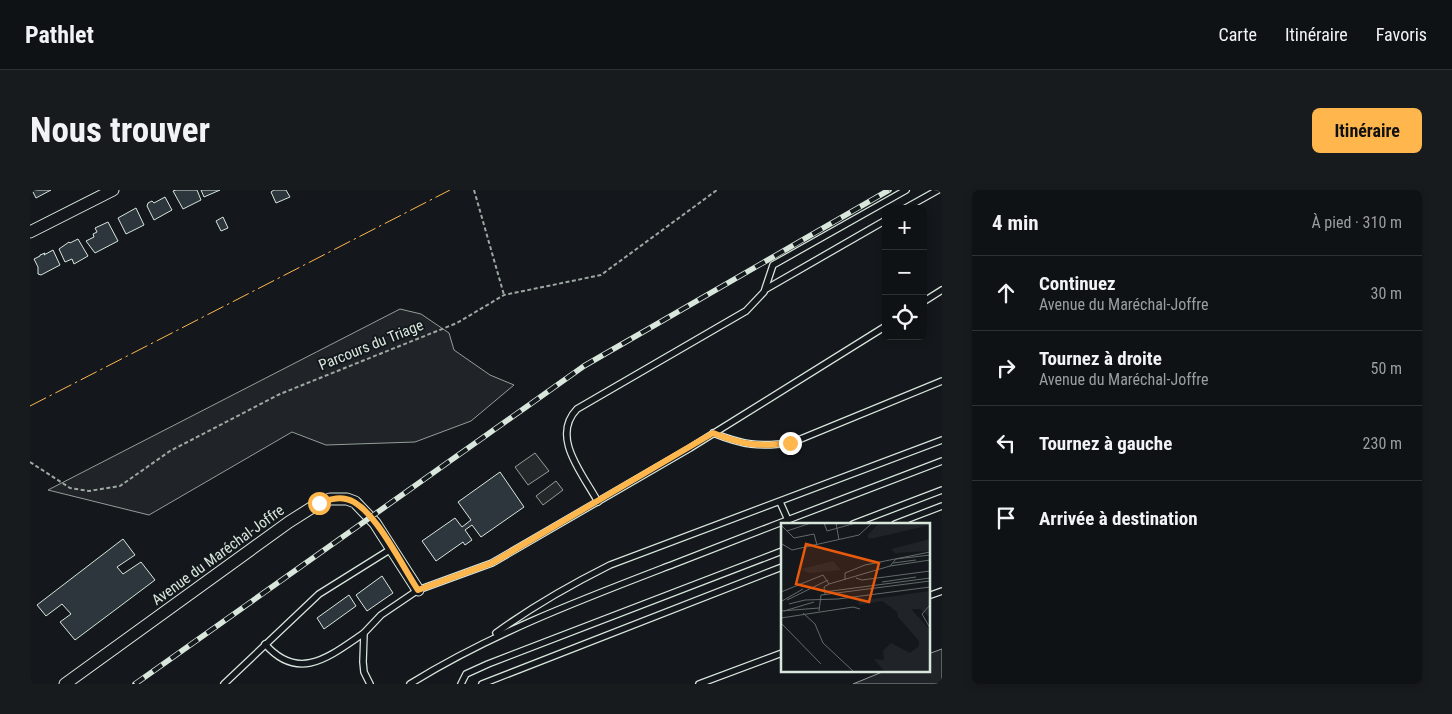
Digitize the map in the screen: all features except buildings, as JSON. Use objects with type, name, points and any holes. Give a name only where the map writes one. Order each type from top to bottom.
[{"type":"street","points":[[30,232],[113,190]]},
{"type":"street","name":"Avenue du Maréchal-Joffre","points":[[64,684],[319,503],[339,498],[356,502],[370,517],[418,590]]},
{"type":"lane","points":[[598,502],[566,439],[566,428],[571,415],[577,409],[653,363],[746,311],[760,299],[766,289],[769,272],[773,265],[906,190]]},
{"type":"lane","points":[[911,205],[938,190]]},
{"type":"lane","points":[[766,289],[882,222]]},
{"type":"lane","points":[[927,299],[942,290]]},
{"type":"lane","points":[[265,644],[284,662],[302,665],[324,658],[364,633],[381,615],[418,590],[492,563],[713,433],[882,328]]},
{"type":"lane","points":[[713,433],[750,446],[790,443],[942,381]]},
{"type":"lane","points":[[410,684],[486,640],[527,610],[567,586],[602,570],[942,440]]},
{"type":"lane","points":[[486,640],[638,578],[942,461]]},
{"type":"lane","points":[[856,523],[942,490]]},
{"type":"lane","points":[[780,502],[788,520]]},
{"type":"lane","points":[[898,523],[942,506]]},
{"type":"lane","points":[[224,684],[319,594],[391,548]]},
{"type":"lane","points":[[461,684],[466,674],[488,664],[781,551]]},
{"type":"lane","points":[[482,684],[781,567]]},
{"type":"lane","points":[[929,596],[942,591]]},
{"type":"lane","points":[[364,633],[364,672],[370,684]]},
{"type":"lane","points":[[699,684],[781,653]]},
{"type":"path","points":[[474,190],[504,295]]},
{"type":"path","name":"Parcours du Triage","points":[[30,462],[70,488],[89,491],[120,486],[170,451],[280,394],[457,323],[504,295],[601,275],[717,190]]},
{"type":"shaded area","points":[[400,309],[421,314],[449,333],[454,350],[490,375],[514,385],[471,421],[415,442],[326,445],[292,432],[149,515],[48,490]]},
{"type":"shaded area","points":[[535,453],[549,471],[528,485],[515,467]]},
{"type":"shaded area","points":[[556,481],[563,490],[543,505],[536,496]]},
{"type":"shaded area","points":[[942,649],[942,684],[853,684],[882,672],[929,672],[929,654]]},
{"type":"railway","points":[[135,684],[584,366],[889,190]]},
{"type":"power","points":[[30,406],[450,190]]},
{"type":"route","points":[[319,503],[330,499],[347,499],[356,502],[364,509],[418,590],[492,563],[713,433],[750,446],[790,443]]}]
